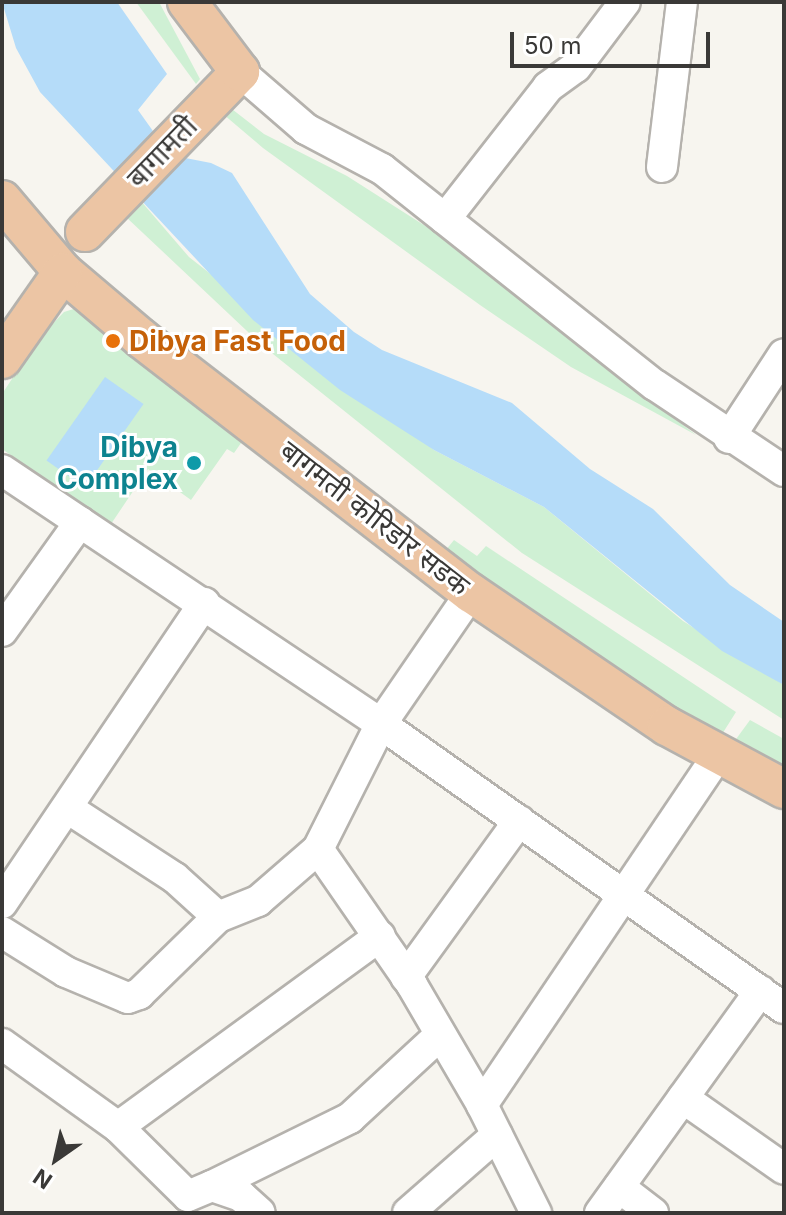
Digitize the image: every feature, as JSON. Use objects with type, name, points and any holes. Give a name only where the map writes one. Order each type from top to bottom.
[{"type":"main road","points":[[187,2],[240,72]]},
{"type":"main road","name":"बागामती","points":[[85,232],[240,72]]},
{"type":"main road","name":"बागमती कोरिडोर सडक","points":[[2,200],[63,272],[471,593],[717,757],[784,789]]},
{"type":"main road","points":[[2,359],[63,272]]},
{"type":"street","points":[[445,219],[548,87],[576,67],[625,2]]},
{"type":"street","points":[[662,167],[682,2]]},
{"type":"street","points":[[240,72],[306,129],[382,169],[729,438],[784,471]]},
{"type":"street","points":[[729,438],[784,354]]},
{"type":"street","points":[[2,470],[381,724],[772,1000],[683,1098],[600,1213]]},
{"type":"street","points":[[2,631],[80,522]]},
{"type":"street","points":[[2,932],[66,972],[128,998],[139,994],[218,917],[258,901],[318,849],[381,724],[471,593]]},
{"type":"street","points":[[2,903],[14,863],[69,809],[204,603]]},
{"type":"street","points":[[482,1105],[717,757]]},
{"type":"street","points":[[69,809],[175,878],[218,917]]},
{"type":"street","points":[[406,977],[519,821]]},
{"type":"street","points":[[318,849],[406,977],[482,1105],[536,1213]]},
{"type":"street","points":[[118,1127],[380,936]]},
{"type":"street","points":[[189,1199],[350,1118],[440,1035]]},
{"type":"street","points":[[2,1044],[118,1127],[189,1199],[241,1196],[260,1213]]},
{"type":"street","points":[[683,1098],[784,1169]]},
{"type":"street","points":[[408,1213],[497,1135]]},
{"type":"street","points":[[619,1187],[653,1213]]},
{"type":"green space","points":[[136,2],[159,2],[200,79],[196,84]]},
{"type":"green space","points":[[228,106],[264,134],[347,176],[430,229],[696,435],[571,367],[480,305],[263,148],[223,114]]},
{"type":"green space","points":[[140,200],[189,257],[434,450],[544,507],[683,621],[784,685],[784,720],[522,553],[263,346],[126,217]]},
{"type":"green space","points":[[80,307],[246,436],[234,453],[227,449],[191,500],[148,469],[111,524],[2,449],[2,394],[39,338],[64,312]]},
{"type":"green space","points":[[454,540],[477,556],[486,546],[736,712],[719,739],[445,551]]},
{"type":"green space","points":[[750,720],[784,739],[784,770],[731,746]]},
{"type":"water","points":[[2,2],[117,2],[167,74],[138,110],[170,155],[211,163],[232,173],[310,294],[354,332],[382,350],[512,403],[590,469],[653,509],[730,585],[784,622],[784,685],[722,651],[544,507],[434,450],[340,390],[253,320],[40,92],[16,48]]},
{"type":"water","points":[[105,377],[144,404],[85,488],[46,461]]},
{"type":"place","name":"Dibya Fast Food","points":[[113,341]]},
{"type":"place","name":"Dibya Complex","points":[[194,463]]}]
